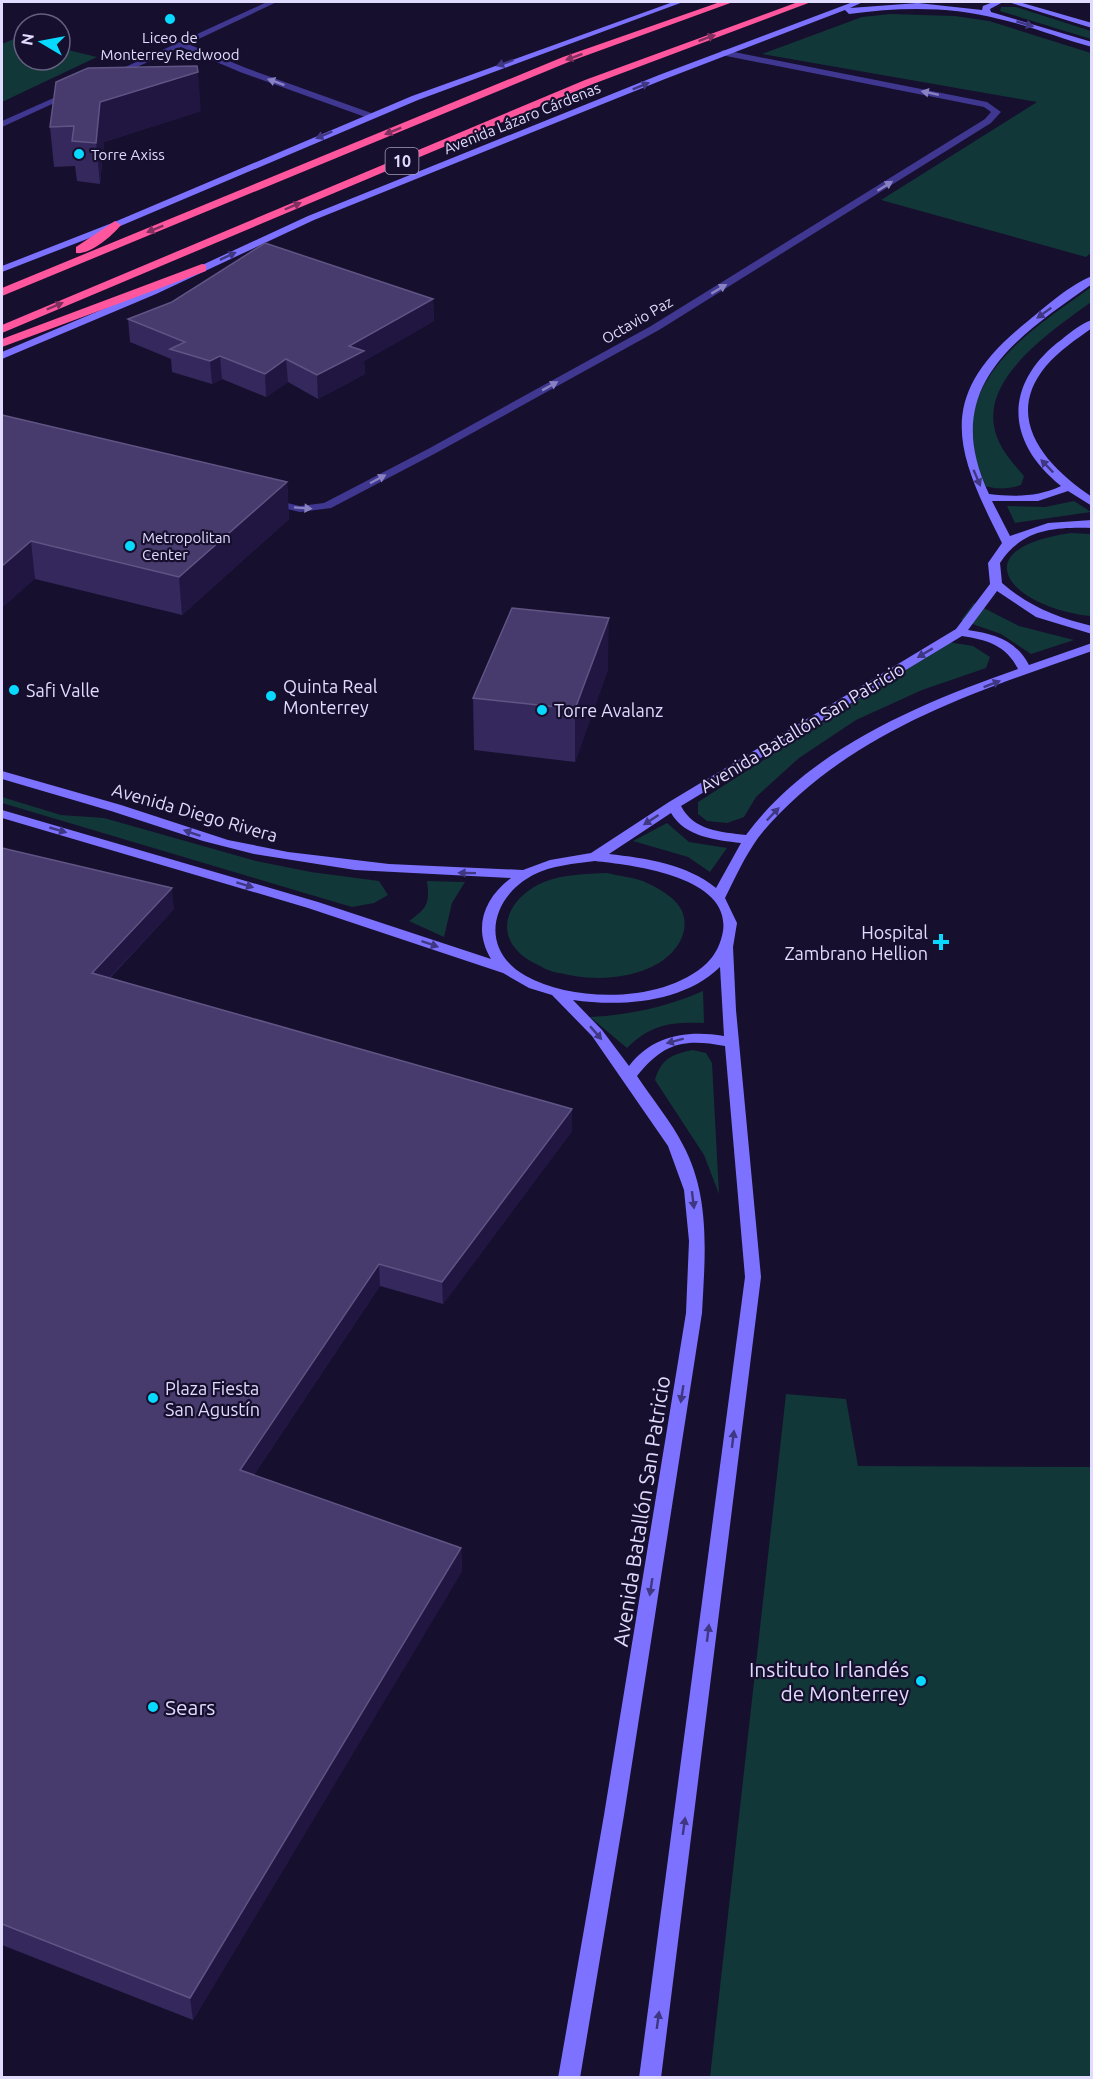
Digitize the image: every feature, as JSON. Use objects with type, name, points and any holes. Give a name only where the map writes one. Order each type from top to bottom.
[{"type":"highway","name":"10","points":[[2,292],[567,59],[728,2]]},
{"type":"highway","name":"Avenida Lázaro Cárdenas","points":[[2,329],[618,71],[806,2]]},
{"type":"highway","points":[[2,287],[86,247],[115,225]]},
{"type":"highway","points":[[2,343],[202,268]]},
{"type":"street","points":[[107,77],[273,2]]},
{"type":"street","points":[[2,269],[115,225],[371,116],[504,64],[679,2]]},
{"type":"street","name":"Avenida Lázaro Cárdenas","points":[[2,356],[311,218],[724,53],[860,2]]},
{"type":"street","points":[[987,13],[988,5],[999,2]]},
{"type":"street","points":[[1012,2],[1092,26]]},
{"type":"street","points":[[822,15],[875,7],[919,4],[987,13],[1092,45]]},
{"type":"street","points":[[181,44],[243,70],[371,116]]},
{"type":"street","name":"Octavio Paz","points":[[253,498],[300,509],[327,506],[655,328],[979,127],[996,112],[987,105],[967,100],[724,53]]},
{"type":"street","points":[[2,124],[76,92]]},
{"type":"street","points":[[1008,543],[974,473],[967,447],[969,411],[974,393],[993,360],[1015,335],[1092,279]]},
{"type":"street","points":[[1092,323],[1060,346],[1032,378],[1022,410],[1023,427],[1038,457],[1068,487],[1092,503]]},
{"type":"street","points":[[986,497],[1023,500],[1040,498],[1068,487]]},
{"type":"street","points":[[1092,524],[1053,526],[1031,532],[1008,543],[994,562],[996,584],[1013,600],[1054,621],[1092,630]]},
{"type":"street","name":"Avenida Batallón San Patricio","points":[[595,857],[674,805],[960,632],[996,584]]},
{"type":"street","points":[[960,632],[990,638],[1011,647],[1019,655],[1026,671]]},
{"type":"street","points":[[718,898],[749,840],[804,781],[865,739],[920,712],[1092,647]]},
{"type":"street","name":"Avenida Diego Rivera","points":[[2,775],[252,850],[347,866],[404,871],[525,874]]},
{"type":"street","points":[[674,805],[682,821],[694,829],[749,840]]},
{"type":"street","points":[[2,813],[313,905],[508,970],[529,983],[556,992],[596,998],[634,998],[670,989],[701,977],[726,948]]},
{"type":"street","points":[[508,970],[491,949],[486,934],[488,915],[499,896],[525,874],[547,865],[595,857],[663,867],[692,878],[718,898],[730,922],[726,948],[729,1010],[753,1277],[650,2078]]},
{"type":"street","name":"Avenida Batallón San Patricio","points":[[556,992],[597,1033],[676,1146],[692,1190],[697,1241],[689,1355],[623,1765],[568,2078]]},
{"type":"street","points":[[629,1076],[649,1053],[680,1039],[701,1037],[733,1043]]},
{"type":"green space","points":[[1001,7],[1016,7],[1091,31],[1091,39],[1000,11]]},
{"type":"green space","points":[[890,14],[955,16],[989,21],[1091,53],[1091,253],[1086,257],[881,200],[1037,102],[762,54],[862,17]]},
{"type":"green space","points":[[12,40],[12,72],[65,72],[2,102],[2,44]]},
{"type":"green space","points":[[72,51],[97,57],[72,69]]},
{"type":"green space","points":[[1091,287],[1091,302],[1026,354],[1000,388],[994,407],[994,426],[1002,447],[1024,476],[1021,485],[1000,488],[980,485],[976,469],[973,421],[974,409],[985,384],[996,367],[1025,337]]},
{"type":"green space","points":[[1074,501],[1091,512],[1015,523],[1007,506],[1045,507]]},
{"type":"green space","points":[[1071,533],[1091,534],[1091,616],[1063,611],[1039,602],[1020,590],[1009,578],[1007,564],[1016,552],[1036,541]]},
{"type":"green space","points":[[974,603],[1019,626],[1074,640],[1031,654],[1001,634],[961,620]]},
{"type":"green space","points":[[948,642],[973,646],[990,657],[986,668],[922,690],[856,720],[799,758],[756,797],[744,817],[727,823],[707,821],[698,814],[698,802]]},
{"type":"green space","points":[[2,797],[61,815],[104,818],[256,861],[311,872],[379,881],[388,895],[374,903],[352,907],[2,803]]},
{"type":"green space","points":[[667,823],[689,842],[727,848],[710,872],[688,857],[633,841]]},
{"type":"green space","points":[[607,873],[634,878],[654,886],[679,906],[684,920],[682,938],[678,946],[665,959],[639,972],[609,978],[589,978],[548,970],[525,957],[513,946],[507,925],[515,904],[523,895],[552,879]]},
{"type":"green space","points":[[427,881],[465,882],[452,903],[444,937],[409,921],[426,905]]},
{"type":"green space","points":[[703,991],[704,1023],[662,1026],[645,1034],[627,1048],[590,1017],[648,1009],[676,1002]]},
{"type":"green space","points":[[693,1050],[706,1053],[712,1063],[719,1194],[704,1155],[655,1080],[664,1062],[679,1053]]},
{"type":"green space","name":"Instituto Irlandés de Monterrey","points":[[786,1394],[846,1399],[858,1466],[1091,1467],[1091,2077],[710,2077]]},
{"type":"building","points":[[197,66],[198,72],[100,102],[96,143],[72,141],[74,126],[50,127],[56,82],[88,68]]},
{"type":"building","points":[[265,243],[433,299],[349,346],[364,351],[317,375],[286,359],[265,374],[220,356],[210,361],[170,349],[185,342],[128,319],[172,302]]},
{"type":"building","name":"Metropolitan Center","points":[[2,415],[287,482],[179,577],[31,541],[2,566]]},
{"type":"building","points":[[512,608],[609,618],[575,709],[473,698]]},
{"type":"building","name":"Plaza Fiesta San Agustín","points":[[2,848],[172,888],[92,973],[572,1109],[442,1282],[379,1264],[240,1470],[461,1548],[190,1998],[2,1924]]},
{"type":"place","name":"Liceo de Monterrey Redwood","points":[[170,19]]},
{"type":"place","name":"Torre Axiss","points":[[79,154]]},
{"type":"place","name":"Metropolitan Center","points":[[130,546]]},
{"type":"place","name":"Safi Valle","points":[[14,690]]},
{"type":"place","name":"Quinta Real Monterrey","points":[[271,696]]},
{"type":"place","name":"Torre Avalanz","points":[[542,710]]},
{"type":"place","name":"Hospital Zambrano Hellion","points":[[941,942]]},
{"type":"place","name":"Plaza Fiesta San Agustín","points":[[153,1398]]},
{"type":"place","name":"Instituto Irlandés de Monterrey","points":[[921,1681]]},
{"type":"place","name":"Sears","points":[[153,1707]]}]
